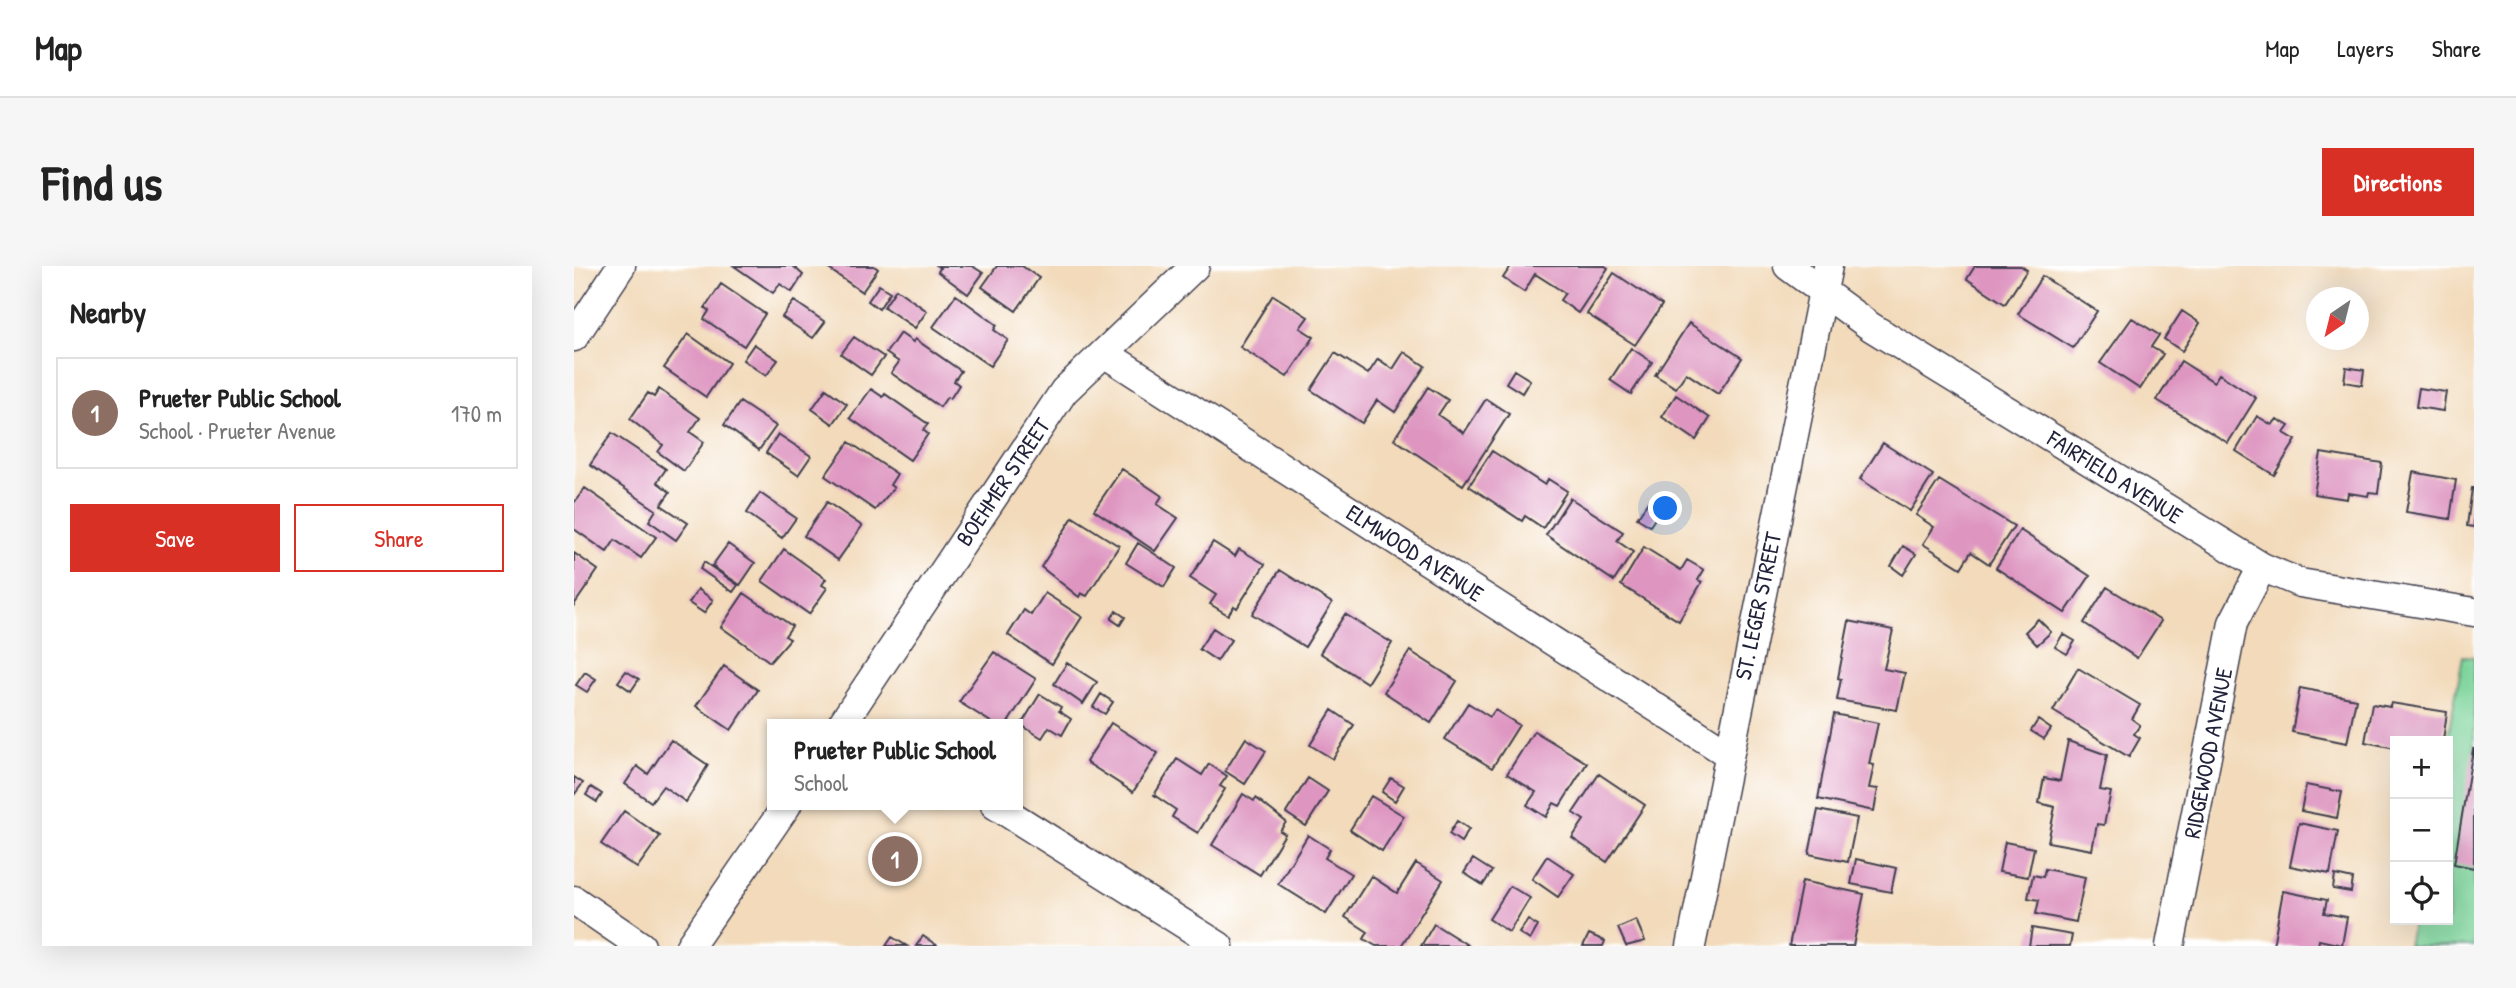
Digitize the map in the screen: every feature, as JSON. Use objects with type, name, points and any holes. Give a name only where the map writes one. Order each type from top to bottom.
[{"type":"street","points":[[574,337],[621,266]]},
{"type":"street","name":"BOEHMER STREET","points":[[855,719],[1064,391],[1195,266]]},
{"type":"street","name":"FAIRFIELD AVENUE","points":[[1788,266],[1826,279],[1871,327],[2262,566],[2300,583],[2474,612]]},
{"type":"street","name":"ST. LEGER STREET","points":[[1691,946],[1727,753],[1826,279]]},
{"type":"street","name":"ELMWOOD AVENUE","points":[[1104,354],[1727,753]]},
{"type":"street","name":"RIDGEWOOD AVENUE","points":[[2170,946],[2233,623],[2262,566]]},
{"type":"street","points":[[690,946],[784,810]]},
{"type":"street","points":[[1003,810],[1219,946]]},
{"type":"street","points":[[574,901],[641,946]]},
{"type":"green space","points":[[2463,656],[2474,657],[2474,946],[2408,946],[2412,925],[2453,925],[2453,736],[2448,736]]},
{"type":"building","points":[[734,266],[793,266],[803,275],[792,292],[780,284],[773,293]]},
{"type":"building","points":[[830,266],[874,266],[878,269],[862,292],[829,269]]},
{"type":"building","points":[[937,266],[972,266],[983,273],[968,294],[938,272],[940,268]]},
{"type":"building","points":[[997,266],[1022,266],[1039,278],[1016,311],[982,287]]},
{"type":"building","points":[[1511,266],[1608,268],[1578,313],[1560,300],[1565,293],[1535,274],[1524,292],[1503,278]]},
{"type":"building","points":[[1975,266],[2021,266],[2027,270],[2005,304],[1967,279]]},
{"type":"building","points":[[1614,273],[1662,305],[1635,345],[1587,314]]},
{"type":"building","points":[[2042,276],[2097,311],[2073,348],[2018,314]]},
{"type":"building","points":[[721,284],[765,314],[744,346],[704,319],[709,311],[705,308]]},
{"type":"building","points":[[879,285],[890,292],[879,309],[868,301]]},
{"type":"building","points":[[896,289],[927,311],[915,328],[884,307]]},
{"type":"building","points":[[956,295],[997,325],[994,330],[1008,340],[990,366],[933,327]]},
{"type":"building","points":[[1273,295],[1308,317],[1300,328],[1314,337],[1287,377],[1240,347]]},
{"type":"building","points":[[794,301],[825,322],[813,338],[782,317]]},
{"type":"building","points":[[2182,311],[2200,323],[2182,351],[2164,339]]},
{"type":"building","points":[[2132,318],[2159,335],[2151,347],[2163,354],[2140,389],[2100,363]]},
{"type":"building","points":[[1689,323],[1742,358],[1718,394],[1686,373],[1676,388],[1655,375]]},
{"type":"building","points":[[900,333],[913,342],[915,339],[961,371],[954,381],[959,385],[950,399],[947,397],[940,407],[891,373],[899,362],[886,353]]},
{"type":"building","points":[[688,334],[729,363],[706,397],[664,368]]},
{"type":"building","points":[[854,337],[884,357],[871,375],[841,354]]},
{"type":"building","points":[[754,344],[778,360],[766,376],[743,360]]},
{"type":"building","points":[[1631,348],[1652,362],[1631,394],[1610,380]]},
{"type":"building","points":[[1404,352],[1425,366],[1395,412],[1377,400],[1362,423],[1311,390],[1335,353],[1368,374],[1378,359],[1393,369]]},
{"type":"building","points":[[2181,361],[2214,382],[2219,374],[2256,398],[2228,443],[2157,400]]},
{"type":"building","points":[[2346,367],[2364,370],[2362,385],[2344,382]]},
{"type":"building","points":[[1514,370],[1530,380],[1522,393],[1506,383]]},
{"type":"building","points":[[1428,387],[1448,400],[1438,415],[1464,433],[1486,399],[1509,414],[1463,485],[1394,439]]},
{"type":"building","points":[[2419,388],[2446,392],[2443,411],[2416,407]]},
{"type":"building","points":[[659,389],[700,418],[690,432],[704,442],[684,471],[658,452],[663,445],[630,419],[648,393],[654,397]]},
{"type":"building","points":[[826,389],[847,404],[833,424],[812,409]]},
{"type":"building","points":[[871,389],[883,397],[885,394],[928,424],[923,430],[928,434],[910,460],[850,418]]},
{"type":"building","points":[[1676,395],[1710,418],[1696,440],[1662,417]]},
{"type":"building","points":[[740,402],[776,426],[759,450],[724,425]]},
{"type":"building","points":[[2257,416],[2272,425],[2277,419],[2289,426],[2284,433],[2296,440],[2274,475],[2236,451]]},
{"type":"building","points":[[612,433],[666,469],[657,482],[670,492],[661,505],[688,523],[676,540],[649,521],[656,510],[590,465]]},
{"type":"building","points":[[778,434],[811,456],[798,475],[766,453]]},
{"type":"building","points":[[849,442],[897,474],[890,485],[894,488],[875,510],[825,476]]},
{"type":"building","points":[[1883,443],[1933,475],[1910,511],[1860,479]]},
{"type":"building","points":[[1492,451],[1545,485],[1548,479],[1567,491],[1543,528],[1525,516],[1522,521],[1469,486]]},
{"type":"building","points":[[2321,453],[2382,463],[2378,493],[2369,492],[2368,496],[2348,493],[2347,499],[2314,494]]},
{"type":"building","points":[[1122,469],[1162,496],[1157,504],[1178,518],[1155,551],[1094,510]]},
{"type":"building","points":[[2413,472],[2456,480],[2450,519],[2406,512]]},
{"type":"building","points":[[1939,480],[2014,526],[1989,564],[1971,552],[1961,568],[1923,544],[1934,527],[1916,515]]},
{"type":"building","points":[[585,488],[656,537],[641,558],[615,540],[607,552],[574,529],[574,503]]},
{"type":"building","points":[[2474,488],[2474,527],[2467,526]]},
{"type":"building","points":[[760,493],[796,518],[782,538],[747,513]]},
{"type":"building","points":[[1570,498],[1623,532],[1617,541],[1633,552],[1614,581],[1546,535]]},
{"type":"building","points":[[827,502],[862,526],[838,560],[804,536]]},
{"type":"building","points":[[1648,502],[1660,511],[1650,526],[1637,518]]},
{"type":"building","points":[[1073,517],[1119,546],[1087,596],[1081,593],[1079,597],[1041,567]]},
{"type":"building","points":[[2020,530],[2090,576],[2065,613],[1996,568]]},
{"type":"building","points":[[1213,542],[1235,556],[1239,549],[1265,564],[1237,608],[1234,606],[1228,615],[1210,604],[1216,595],[1190,578]]},
{"type":"building","points":[[1138,543],[1176,568],[1164,587],[1126,563]]},
{"type":"building","points":[[728,544],[755,563],[740,585],[712,566]]},
{"type":"building","points":[[1903,546],[1916,554],[1903,575],[1891,566]]},
{"type":"building","points":[[1644,547],[1681,570],[1687,560],[1704,570],[1698,580],[1702,582],[1679,621],[1621,585]]},
{"type":"building","points":[[784,549],[826,579],[822,585],[827,588],[809,614],[762,581]]},
{"type":"building","points":[[574,553],[598,570],[574,605]]},
{"type":"building","points":[[704,562],[738,585],[733,592],[700,569]]},
{"type":"building","points":[[1280,570],[1332,603],[1305,647],[1252,614]]},
{"type":"building","points":[[2107,587],[2161,621],[2137,658],[2084,623]]},
{"type":"building","points":[[698,589],[713,600],[704,613],[689,603]]},
{"type":"building","points":[[744,593],[792,626],[785,636],[790,639],[770,662],[721,627]]},
{"type":"building","points":[[1045,593],[1082,617],[1052,664],[1008,635],[1024,610],[1031,615]]},
{"type":"building","points":[[1116,611],[1125,617],[1120,625],[1111,619]]},
{"type":"building","points":[[1345,614],[1392,643],[1367,683],[1320,653]]},
{"type":"building","points":[[2038,619],[2051,632],[2037,645],[2025,632]]},
{"type":"building","points":[[1849,621],[1893,630],[1884,669],[1905,673],[1897,710],[1837,700],[1841,679],[1838,678]]},
{"type":"building","points":[[1213,628],[1231,640],[1217,661],[1199,649]]},
{"type":"building","points":[[2063,634],[2075,641],[2067,654],[2055,647]]},
{"type":"building","points":[[1410,651],[1457,681],[1431,723],[1384,692]]},
{"type":"building","points":[[994,652],[1036,679],[1010,719],[986,719],[959,702]]},
{"type":"building","points":[[1067,663],[1097,682],[1083,704],[1054,684]]},
{"type":"building","points":[[724,666],[758,690],[731,730],[696,706]]},
{"type":"building","points":[[2078,668],[2140,705],[2132,719],[2140,725],[2134,734],[2140,738],[2129,757],[2053,711]]},
{"type":"building","points":[[626,671],[639,679],[631,691],[618,682]]},
{"type":"building","points":[[585,672],[596,679],[587,692],[576,685]]},
{"type":"building","points":[[2300,688],[2356,699],[2347,743],[2292,732]]},
{"type":"building","points":[[1040,694],[1061,707],[1059,711],[1071,719],[1062,735],[1049,727],[1042,738],[1023,726]]},
{"type":"building","points":[[1101,694],[1113,702],[1105,714],[1093,707]]},
{"type":"building","points":[[1468,703],[1490,717],[1495,710],[1519,725],[1492,768],[1445,739]]},
{"type":"building","points":[[2391,703],[2447,712],[2444,736],[2390,736],[2390,747],[2365,742],[2372,704],[2390,707]]},
{"type":"building","points":[[1332,710],[1354,725],[1333,759],[1310,745]]},
{"type":"building","points":[[1834,714],[1878,723],[1869,764],[1874,765],[1869,788],[1878,789],[1874,811],[1818,799]]},
{"type":"building","points":[[2038,720],[2051,729],[2044,739],[2031,731]]},
{"type":"building","points":[[1111,723],[1158,753],[1133,792],[1086,762]]},
{"type":"building","points":[[1534,731],[1587,763],[1560,806],[1554,803],[1546,817],[1527,805],[1536,792],[1507,774]]},
{"type":"building","points":[[1246,738],[1266,751],[1245,784],[1225,771]]},
{"type":"building","points":[[671,740],[708,765],[686,802],[663,786],[651,802],[625,784],[637,766],[648,774]]},
{"type":"building","points":[[2068,741],[2107,755],[2100,790],[2111,792],[2104,825],[2097,824],[2092,850],[2048,842],[2055,807],[2039,803],[2044,778],[2060,781]]},
{"type":"building","points":[[2474,749],[2474,868],[2454,864]]},
{"type":"building","points":[[1177,759],[1202,775],[1209,764],[1227,776],[1220,786],[1225,789],[1198,833],[1172,817],[1176,810],[1154,795]]},
{"type":"building","points":[[1599,774],[1645,805],[1607,862],[1572,838],[1584,820],[1573,813]]},
{"type":"building","points":[[574,777],[583,783],[574,795]]},
{"type":"building","points":[[1308,778],[1328,791],[1306,826],[1286,813]]},
{"type":"building","points":[[1391,778],[1404,786],[1395,801],[1382,792]]},
{"type":"building","points":[[2306,785],[2342,792],[2337,818],[2301,811]]},
{"type":"building","points":[[591,787],[602,794],[597,802],[586,795]]},
{"type":"building","points":[[1243,794],[1254,801],[1256,798],[1286,822],[1280,831],[1285,834],[1260,875],[1212,845]]},
{"type":"building","points":[[1371,796],[1404,816],[1382,851],[1350,830]]},
{"type":"building","points":[[1818,810],[1857,818],[1848,862],[1809,854]]},
{"type":"building","points":[[624,811],[660,836],[637,868],[601,844]]},
{"type":"building","points":[[1457,821],[1469,829],[1461,842],[1449,834]]},
{"type":"building","points":[[2299,823],[2338,831],[2330,874],[2290,866]]},
{"type":"building","points":[[1308,835],[1330,849],[1325,858],[1351,874],[1326,914],[1278,884]]},
{"type":"building","points":[[2005,842],[2034,848],[2028,877],[1999,872]]},
{"type":"building","points":[[1547,856],[1574,874],[1558,897],[1532,879]]},
{"type":"building","points":[[1473,859],[1492,871],[1483,885],[1464,873]]},
{"type":"building","points":[[1856,859],[1896,868],[1891,892],[1851,884]]},
{"type":"building","points":[[1416,863],[1443,880],[1401,946],[1376,946],[1364,939],[1368,932],[1345,917],[1371,876],[1397,893]]},
{"type":"building","points":[[2045,869],[2085,877],[2076,922],[2036,914],[2039,900],[2028,898],[2033,875],[2043,877]]},
{"type":"building","points":[[2335,875],[2353,879],[2351,892],[2333,889]]},
{"type":"building","points":[[1802,881],[1864,894],[1853,946],[1789,946]]},
{"type":"building","points":[[1510,886],[1530,898],[1509,932],[1489,919]]},
{"type":"building","points":[[2283,891],[2327,900],[2324,913],[2347,917],[2342,945],[2319,940],[2318,946],[2273,946]]},
{"type":"building","points":[[1528,920],[1538,926],[1530,940],[1519,933]]},
{"type":"building","points":[[1636,920],[1645,941],[1626,946],[1618,928]]},
{"type":"building","points":[[1434,924],[1469,946],[1421,946]]},
{"type":"building","points":[[2032,928],[2072,935],[2070,946],[2029,946]]},
{"type":"building","points":[[1589,934],[1605,941],[1603,946],[1583,946]]},
{"type":"building","points":[[923,936],[938,946],[916,946]]},
{"type":"building","points":[[892,937],[907,946],[886,946]]},
{"type":"place","name":"Prueter Public School","points":[[895,859]]}]
